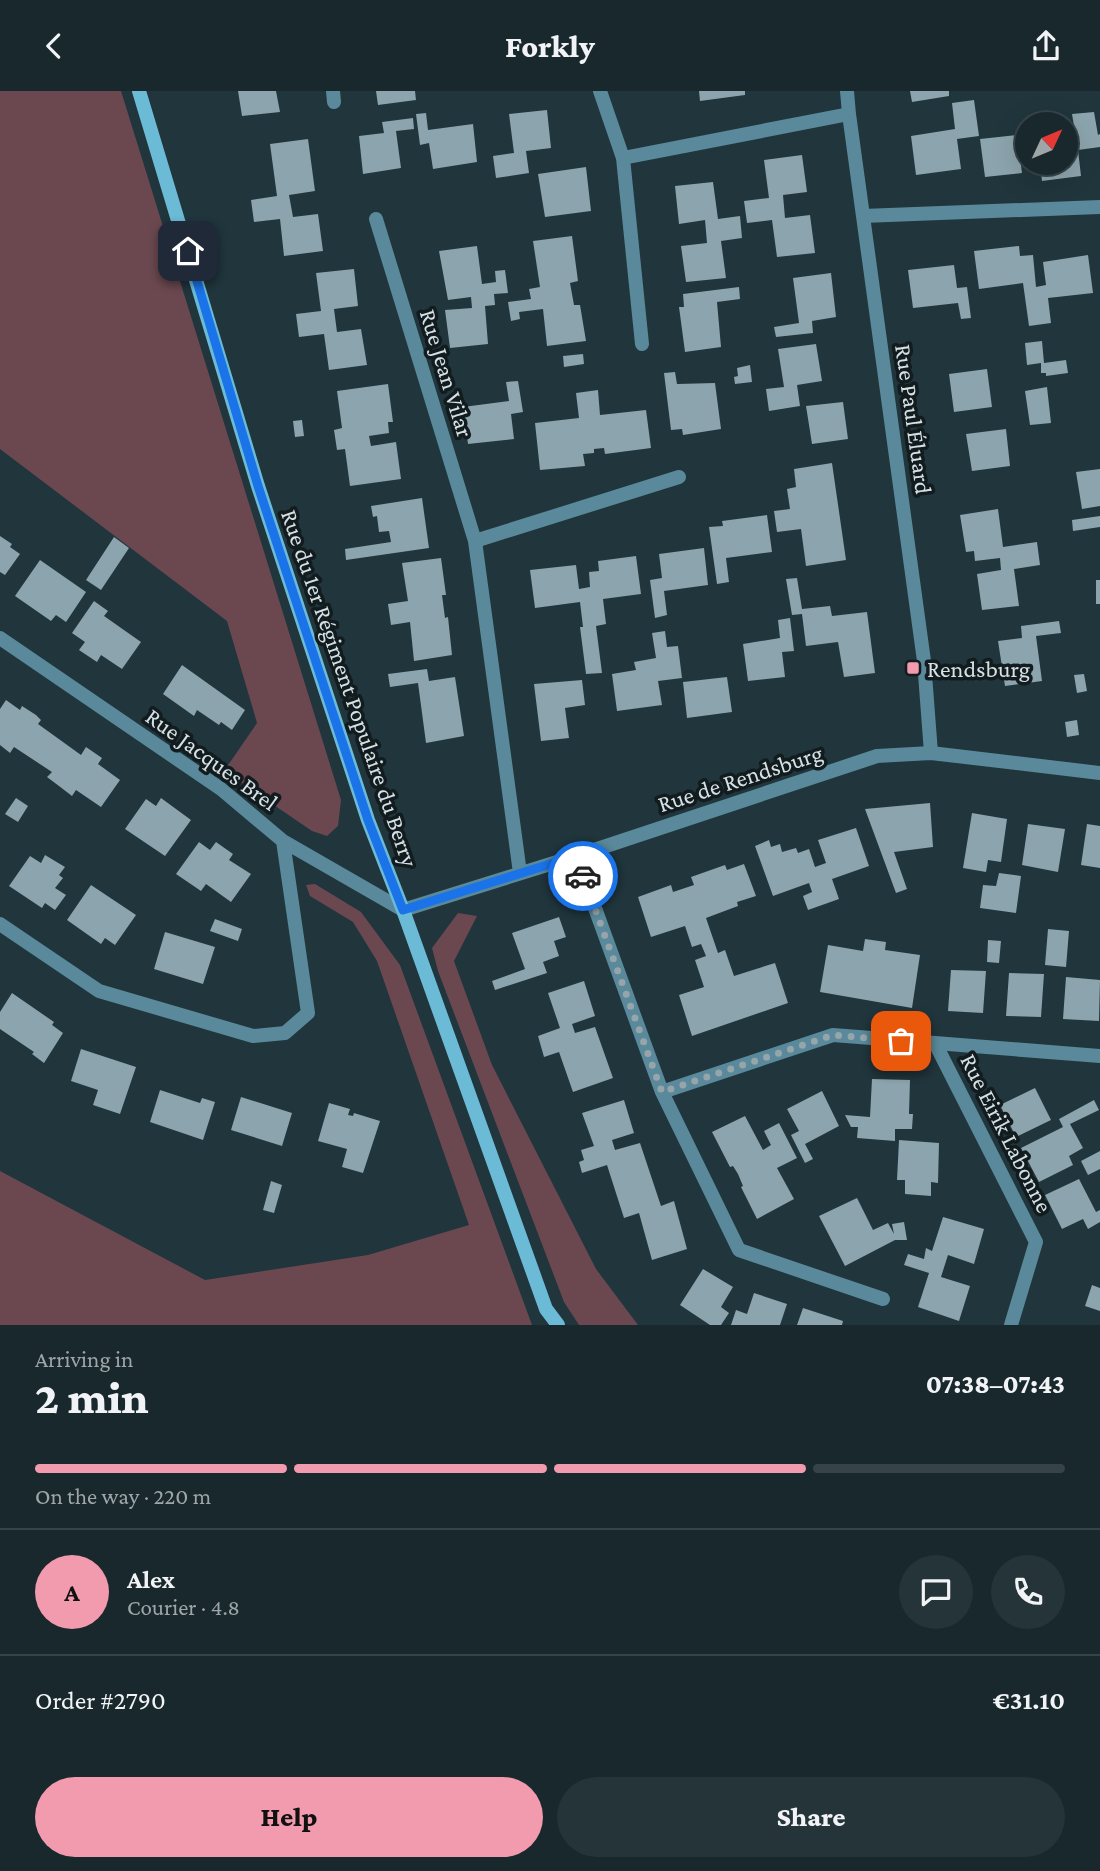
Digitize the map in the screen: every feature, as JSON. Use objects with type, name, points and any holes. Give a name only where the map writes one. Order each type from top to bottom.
[{"type":"main road","name":"Rue du 1er Régiment Populaire du Berry","points":[[140,92],[258,486],[368,820],[546,1308],[558,1325]]},
{"type":"street","points":[[600,91],[623,158],[642,344]]},
{"type":"street","name":"Rue Paul Éluard","points":[[847,91],[924,660],[931,753]]},
{"type":"street","points":[[623,158],[849,114]]},
{"type":"street","points":[[863,216],[1100,207]]},
{"type":"street","name":"Rue Jean Vilar","points":[[376,219],[475,541],[520,873]]},
{"type":"street","points":[[475,541],[679,477]]},
{"type":"street","name":"Rue Jacques Brel","points":[[0,638],[221,789],[283,841],[403,910]]},
{"type":"street","name":"Rue de Rendsburg","points":[[403,910],[877,756],[931,753],[1100,773]]},
{"type":"street","points":[[0,924],[99,991],[253,1036],[285,1033],[308,1013],[283,841]]},
{"type":"street","points":[[576,856],[662,1092],[739,1250],[883,1299]]},
{"type":"street","points":[[662,1092],[833,1035],[1100,1056]]},
{"type":"street","name":"Rue Eirik Labonne","points":[[935,1043],[1036,1243],[1011,1325]]},
{"type":"shaded area","points":[[0,91],[121,91],[341,800],[338,826],[327,836],[312,831],[224,771],[257,723],[227,621],[0,449]]},
{"type":"shaded area","points":[[315,884],[361,912],[400,965],[532,1325],[0,1325],[0,1171],[205,1280],[368,1255],[469,1225],[377,961],[353,922],[310,896],[306,885]]},
{"type":"shaded area","points":[[458,913],[477,916],[454,961],[492,1065],[596,1269],[638,1325],[579,1325],[564,1302],[438,971],[432,948]]},
{"type":"building","points":[[238,91],[276,91],[280,112],[242,116]]},
{"type":"building","points":[[376,91],[415,91],[416,100],[378,105]]},
{"type":"building","points":[[699,91],[745,91],[745,95],[700,101]]},
{"type":"building","points":[[910,91],[949,91],[949,96],[912,102]]},
{"type":"building","points":[[974,100],[979,136],[957,139],[961,169],[916,175],[911,136],[955,129],[952,103]]},
{"type":"building","points":[[547,110],[551,148],[526,151],[529,173],[496,178],[493,156],[514,153],[509,114]]},
{"type":"building","points":[[1094,112],[1098,135],[1100,134],[1100,147],[1078,150],[1078,113]]},
{"type":"building","points":[[426,113],[428,130],[473,124],[477,162],[433,169],[429,143],[420,145],[416,114]]},
{"type":"building","points":[[413,118],[414,129],[396,131],[401,168],[363,174],[359,136],[384,133],[382,122]]},
{"type":"building","points":[[1015,135],[1015,174],[985,177],[980,139]]},
{"type":"building","points":[[308,139],[315,191],[289,195],[293,217],[318,214],[323,251],[284,256],[280,219],[254,222],[251,200],[277,196],[270,144]]},
{"type":"building","points":[[1078,150],[1081,176],[1042,181],[1041,175],[1078,175]]},
{"type":"building","points":[[802,155],[807,192],[783,195],[785,218],[810,215],[815,253],[777,257],[772,220],[747,223],[744,201],[769,198],[764,160]]},
{"type":"building","points":[[586,167],[591,211],[545,217],[538,174]]},
{"type":"building","points":[[713,182],[718,219],[740,216],[742,238],[721,241],[726,278],[686,282],[681,246],[707,243],[705,220],[679,224],[675,186]]},
{"type":"building","points":[[572,236],[578,281],[570,283],[574,305],[580,305],[586,341],[547,346],[543,309],[519,312],[520,319],[511,321],[508,302],[531,299],[529,289],[540,287],[533,241]]},
{"type":"building","points":[[477,246],[482,284],[496,282],[495,271],[505,270],[508,293],[494,294],[495,305],[485,306],[488,344],[450,348],[445,310],[472,308],[471,297],[448,300],[439,251]]},
{"type":"building","points":[[1019,246],[1020,256],[1033,255],[1036,287],[1046,285],[1043,262],[1088,255],[1093,293],[1048,298],[1051,323],[1029,326],[1023,283],[979,289],[974,251]]},
{"type":"building","points":[[954,265],[957,288],[967,287],[971,318],[961,319],[958,303],[913,308],[908,270]]},
{"type":"building","points":[[354,269],[358,306],[334,309],[337,332],[361,329],[367,365],[329,370],[324,334],[299,337],[296,314],[321,311],[316,273]]},
{"type":"building","points":[[831,273],[836,317],[812,321],[813,333],[776,337],[774,327],[799,323],[793,278]]},
{"type":"building","points":[[739,287],[740,299],[717,302],[721,347],[685,352],[679,307],[684,307],[683,294]]},
{"type":"building","points":[[1042,341],[1044,363],[1066,360],[1068,373],[1046,376],[1046,373],[1041,373],[1041,363],[1027,365],[1025,343]]},
{"type":"building","points":[[816,344],[822,381],[797,385],[800,406],[769,411],[766,389],[784,387],[778,349]]},
{"type":"building","points":[[583,354],[584,364],[564,367],[563,356]]},
{"type":"building","points":[[750,365],[752,382],[735,384],[737,368]]},
{"type":"building","points":[[987,369],[992,407],[954,412],[949,374]]},
{"type":"building","points":[[675,372],[677,384],[715,383],[721,429],[683,435],[682,429],[671,430],[664,373]]},
{"type":"building","points":[[518,381],[523,412],[511,414],[514,439],[468,444],[463,407],[509,401],[506,382]]},
{"type":"building","points":[[388,384],[393,422],[388,422],[389,433],[369,436],[371,446],[396,442],[401,479],[350,486],[345,449],[337,450],[334,430],[342,428],[337,391]]},
{"type":"building","points":[[1047,387],[1051,423],[1030,425],[1025,391]]},
{"type":"building","points":[[598,390],[600,415],[646,410],[651,448],[605,454],[604,448],[594,449],[594,453],[583,454],[585,466],[540,470],[535,423],[579,418],[576,393]]},
{"type":"building","points":[[843,402],[848,439],[812,444],[806,406]]},
{"type":"building","points":[[302,420],[304,436],[295,437],[293,421]]},
{"type":"building","points":[[1006,429],[1010,466],[972,471],[966,434]]},
{"type":"building","points":[[832,463],[846,560],[806,566],[801,529],[777,532],[774,511],[790,509],[787,489],[796,487],[794,469]]},
{"type":"building","points":[[1100,469],[1100,506],[1082,509],[1076,472]]},
{"type":"building","points":[[422,498],[429,548],[346,560],[345,549],[391,542],[389,531],[379,532],[377,516],[373,517],[371,506]]},
{"type":"building","points":[[998,509],[1003,547],[1037,542],[1040,565],[1014,569],[1019,606],[982,610],[977,574],[1001,570],[1000,558],[975,561],[974,551],[966,552],[960,515]]},
{"type":"building","points":[[767,515],[772,552],[726,558],[729,582],[717,584],[709,527],[723,526],[722,521]]},
{"type":"building","points":[[1100,516],[1100,527],[1073,531],[1072,520]]},
{"type":"building","points":[[0,536],[20,554],[5,575],[0,572]]},
{"type":"building","points":[[114,537],[129,548],[101,590],[86,580]]},
{"type":"building","points":[[704,548],[708,585],[664,591],[667,615],[655,618],[650,580],[662,578],[659,554]]},
{"type":"building","points":[[636,556],[641,594],[603,599],[606,624],[596,626],[602,673],[586,674],[580,602],[535,608],[530,570],[576,565],[579,589],[590,587],[589,572],[599,571],[598,561]]},
{"type":"building","points":[[441,558],[446,595],[442,595],[445,618],[448,617],[452,655],[414,661],[410,622],[391,625],[388,604],[408,601],[402,563]]},
{"type":"building","points":[[40,560],[86,592],[66,622],[56,615],[51,621],[15,596]]},
{"type":"building","points":[[797,578],[802,609],[830,606],[832,616],[867,612],[875,673],[844,677],[838,642],[806,646],[802,614],[792,615],[786,579]]},
{"type":"building","points":[[1096,580],[1100,580],[1100,604],[1096,604]]},
{"type":"building","points":[[94,601],[108,611],[104,616],[141,642],[122,669],[101,655],[97,662],[79,650],[85,642],[72,633]]},
{"type":"building","points":[[790,618],[794,651],[782,652],[785,677],[748,681],[743,644],[780,638],[778,620]]},
{"type":"building","points":[[1059,621],[1061,633],[1036,636],[1042,681],[1005,686],[998,641],[1022,638],[1021,626]]},
{"type":"building","points":[[665,631],[667,647],[678,646],[682,678],[658,681],[662,705],[617,711],[612,674],[636,670],[634,662],[656,658],[652,633]]},
{"type":"building","points":[[182,665],[245,710],[232,730],[221,722],[219,725],[197,710],[194,716],[163,694]]},
{"type":"building","points":[[427,669],[429,681],[455,677],[464,736],[426,743],[418,683],[390,687],[388,674]]},
{"type":"building","points":[[1084,674],[1087,691],[1077,693],[1074,675]]},
{"type":"building","points":[[727,677],[732,712],[687,718],[683,682]]},
{"type":"building","points":[[582,680],[585,705],[565,708],[569,738],[541,741],[534,684]]},
{"type":"building","points":[[6,700],[20,710],[22,706],[36,715],[41,720],[38,724],[81,755],[86,747],[102,758],[98,764],[120,780],[101,807],[76,790],[72,796],[47,777],[52,772],[14,747],[10,753],[0,745],[0,709]]},
{"type":"building","points":[[1077,720],[1079,735],[1067,737],[1065,722]]},
{"type":"building","points":[[16,798],[28,806],[18,822],[5,814]]},
{"type":"building","points":[[161,798],[191,820],[165,856],[125,829],[146,799],[156,806]]},
{"type":"building","points":[[930,803],[933,847],[894,852],[907,889],[896,893],[865,809]]},
{"type":"building","points":[[972,813],[1007,819],[1001,862],[988,860],[986,872],[963,868]]},
{"type":"building","points":[[1028,824],[1065,829],[1058,872],[1022,865]]},
{"type":"building","points":[[1087,824],[1100,826],[1100,868],[1081,865]]},
{"type":"building","points":[[856,828],[869,866],[832,879],[839,899],[808,910],[803,896],[812,892],[809,883],[773,896],[755,846],[769,840],[771,847],[780,844],[782,852],[796,848],[798,853],[809,849],[815,867],[826,863],[818,840]]},
{"type":"building","points":[[199,842],[210,850],[216,842],[233,854],[229,860],[251,874],[231,902],[206,884],[201,891],[176,874]]},
{"type":"building","points":[[45,855],[65,867],[59,875],[63,878],[55,888],[66,895],[55,910],[45,903],[42,908],[9,886],[30,856],[41,863]]},
{"type":"building","points":[[744,864],[756,896],[737,902],[738,906],[706,918],[718,953],[725,950],[734,976],[775,963],[788,1003],[692,1036],[679,995],[704,987],[695,960],[706,956],[701,944],[692,947],[685,926],[651,937],[638,897],[671,885],[673,892],[694,885],[691,877],[725,865],[727,870]]},
{"type":"building","points":[[999,873],[1021,876],[1016,913],[980,908],[983,885],[996,886]]},
{"type":"building","points":[[91,885],[136,915],[115,945],[105,938],[101,944],[67,920]]},
{"type":"building","points":[[559,917],[566,937],[554,941],[559,956],[543,962],[547,973],[495,990],[492,981],[525,969],[512,933]]},
{"type":"building","points":[[215,919],[242,929],[238,941],[210,931]]},
{"type":"building","points":[[1048,929],[1069,931],[1066,967],[1045,965]]},
{"type":"building","points":[[165,932],[215,947],[203,984],[154,969]]},
{"type":"building","points":[[865,939],[886,942],[885,950],[920,955],[912,1008],[820,992],[828,945],[863,951]]},
{"type":"building","points":[[988,940],[1001,941],[999,963],[987,962]]},
{"type":"building","points":[[951,970],[986,971],[983,1013],[948,1011]]},
{"type":"building","points":[[1009,973],[1044,974],[1041,1017],[1006,1016]]},
{"type":"building","points":[[1066,977],[1100,980],[1099,1021],[1063,1019]]},
{"type":"building","points":[[584,981],[595,1016],[572,1024],[575,1033],[595,1027],[613,1078],[573,1092],[559,1052],[544,1057],[538,1036],[560,1028],[548,993]]},
{"type":"building","points":[[12,993],[54,1022],[52,1025],[63,1033],[44,1063],[32,1054],[34,1052],[0,1029],[0,1012]]},
{"type":"building","points":[[81,1049],[136,1067],[120,1114],[93,1105],[98,1090],[71,1081]]},
{"type":"building","points":[[872,1079],[910,1080],[909,1114],[913,1114],[912,1129],[895,1129],[895,1141],[857,1138],[858,1127],[851,1127],[845,1115],[870,1117]]},
{"type":"building","points":[[1035,1088],[1051,1120],[1016,1137],[1000,1105]]},
{"type":"building","points":[[160,1090],[200,1103],[202,1098],[215,1102],[203,1140],[150,1122]]},
{"type":"building","points":[[822,1091],[839,1126],[805,1144],[813,1159],[805,1163],[791,1135],[799,1131],[787,1109]]},
{"type":"building","points":[[241,1097],[292,1113],[282,1146],[231,1130]]},
{"type":"building","points":[[624,1100],[634,1133],[612,1140],[615,1150],[640,1143],[661,1206],[674,1201],[687,1249],[652,1260],[639,1213],[624,1218],[607,1165],[582,1173],[579,1162],[584,1160],[581,1150],[594,1146],[582,1113]]},
{"type":"building","points":[[1094,1100],[1099,1110],[1070,1124],[1083,1148],[1069,1156],[1073,1165],[1039,1182],[1021,1148],[1063,1127],[1059,1119]]},
{"type":"building","points":[[329,1103],[350,1109],[348,1115],[353,1116],[354,1113],[380,1121],[363,1173],[342,1167],[347,1149],[318,1141]]},
{"type":"building","points":[[745,1116],[763,1150],[771,1145],[764,1131],[779,1123],[797,1158],[777,1168],[794,1199],[757,1219],[741,1187],[743,1186],[738,1174],[733,1166],[730,1167],[712,1132]]},
{"type":"building","points":[[899,1140],[939,1143],[938,1183],[931,1182],[931,1196],[905,1194],[905,1180],[897,1180]]},
{"type":"building","points":[[1100,1151],[1100,1169],[1088,1175],[1081,1161]]},
{"type":"building","points":[[1079,1179],[1096,1212],[1100,1210],[1100,1222],[1088,1229],[1083,1219],[1062,1229],[1045,1195]]},
{"type":"building","points":[[271,1181],[282,1185],[274,1213],[263,1210]]},
{"type":"building","points":[[857,1198],[873,1230],[888,1223],[894,1234],[892,1224],[904,1222],[907,1240],[895,1240],[845,1266],[819,1216]]},
{"type":"building","points":[[943,1217],[984,1229],[974,1264],[948,1255],[941,1277],[970,1286],[959,1321],[918,1307],[929,1273],[904,1265],[908,1254],[924,1259],[926,1248],[932,1251]]},
{"type":"building","points":[[703,1269],[733,1287],[721,1307],[729,1313],[721,1325],[710,1325],[680,1305]]},
{"type":"building","points":[[1092,1285],[1100,1288],[1100,1311],[1085,1306]]},
{"type":"building","points":[[754,1293],[787,1304],[780,1325],[731,1325],[736,1310],[747,1314]]},
{"type":"building","points":[[803,1308],[843,1321],[842,1325],[797,1325]]},
{"type":"way so far","points":[[583,876],[662,1092],[833,1035],[901,1041]]},
{"type":"place","name":"Rendsburg","points":[[913,668]]},
{"type":"route","points":[[188,251],[258,486],[368,820],[403,910],[576,856],[583,876]]}]
